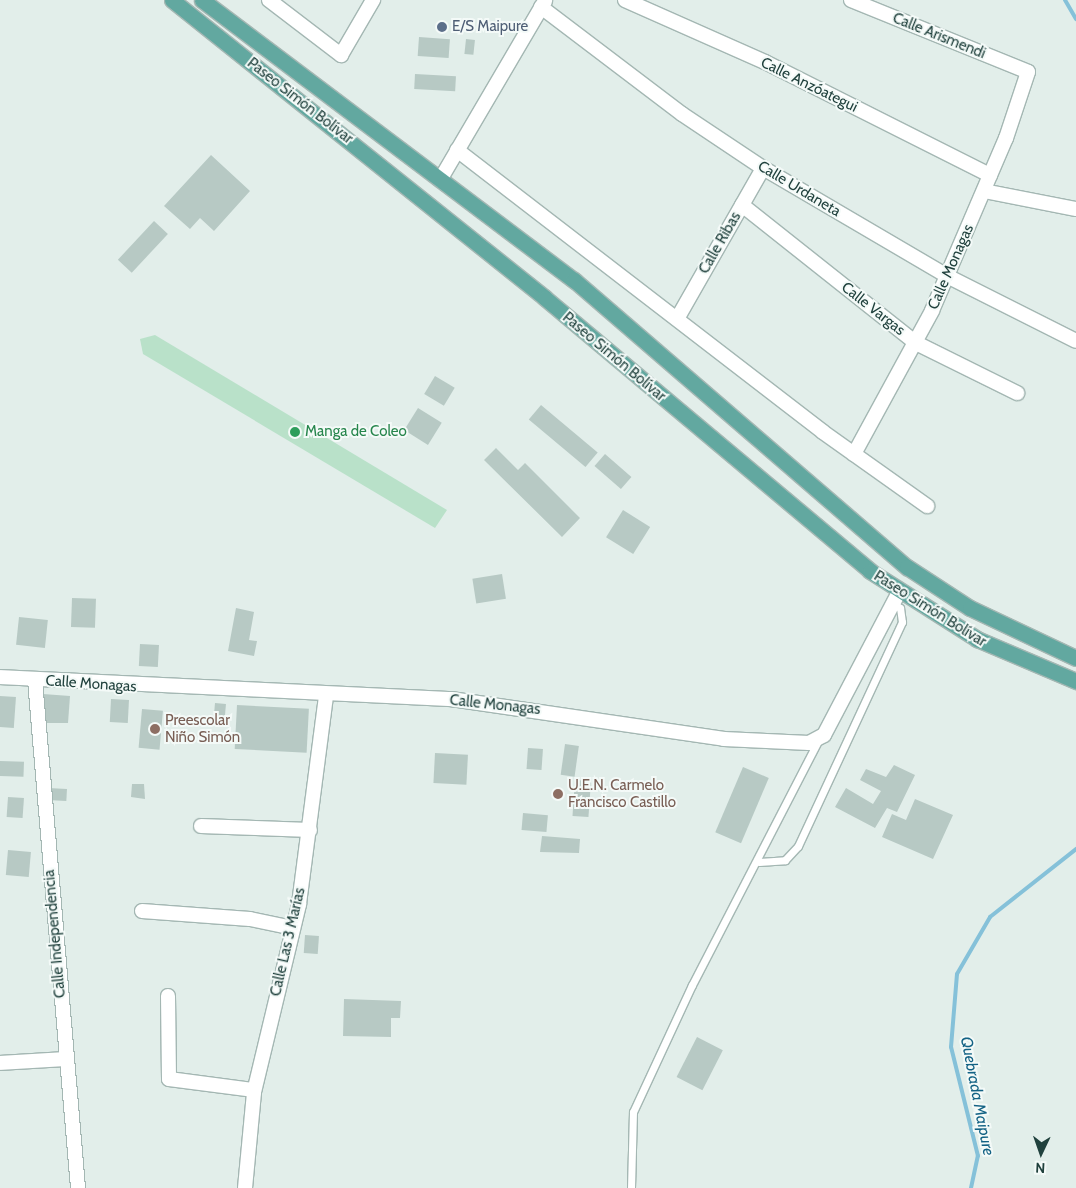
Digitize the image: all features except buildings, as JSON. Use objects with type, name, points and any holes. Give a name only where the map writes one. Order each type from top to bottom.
[{"type":"main road","name":"Paseo Simón Bolívar","points":[[172,0],[407,186],[896,597],[977,640],[1076,681]]},
{"type":"main road","name":"Paseo Simón Bolívar","points":[[202,0],[574,280],[907,567],[970,608],[1076,658]]},
{"type":"street","points":[[269,0],[341,55],[373,0]]},
{"type":"street","name":"Calle Anzóategui","points":[[625,0],[765,62],[990,175]]},
{"type":"street","name":"Calle Arismendi","points":[[850,0],[1028,72]]},
{"type":"street","points":[[440,180],[544,3]]},
{"type":"street","name":"Calle Urdaneta","points":[[544,3],[682,114],[763,168],[947,276],[1076,341]]},
{"type":"street","name":"Calle Monagas","points":[[854,454],[916,343],[947,276],[984,191],[1028,72]]},
{"type":"street","points":[[458,150],[854,454],[927,506]]},
{"type":"street","name":"Calle Ribas","points":[[677,319],[763,168]]},
{"type":"street","points":[[984,191],[1076,209]]},
{"type":"street","name":"Calle Vargas","points":[[742,205],[916,343],[1017,393]]},
{"type":"street","points":[[818,741],[896,597]]},
{"type":"street","name":"Calle Monagas","points":[[0,676],[35,680],[492,703],[724,739],[818,741]]},
{"type":"street","name":"Calle Independencia","points":[[35,680],[78,1188]]},
{"type":"street","name":"Calle Las 3 Marías","points":[[245,1188],[254,1090],[293,928],[310,830],[326,695]]},
{"type":"street","points":[[201,826],[310,830]]},
{"type":"street","points":[[142,910],[250,919],[293,928]]},
{"type":"street","points":[[168,996],[169,1078],[254,1090]]},
{"type":"street","points":[[0,1063],[67,1059]]},
{"type":"lane","points":[[758,862],[785,860],[798,846],[902,622],[896,597]]},
{"type":"lane","points":[[631,1188],[633,1112],[692,985],[758,862],[818,741]]},
{"type":"green space","name":"Manga de Coleo","points":[[155,335],[447,510],[435,528],[143,354],[140,339]]},
{"type":"waterway","name":"Quebrada Maipure","points":[[1065,0],[1076,19]]},
{"type":"waterway","name":"Quebrada Maipure","points":[[971,1188],[978,1156],[951,1047],[957,974],[990,917],[1076,849]]},
{"type":"place","name":"E/S Maipure","points":[[442,27]]},
{"type":"place","name":"Manga de Coleo","points":[[295,432]]},
{"type":"place","name":"Preescolar Niño Simón","points":[[155,729]]},
{"type":"place","name":"U.E.N. Carmelo Francisco Castillo","points":[[558,794]]}]
